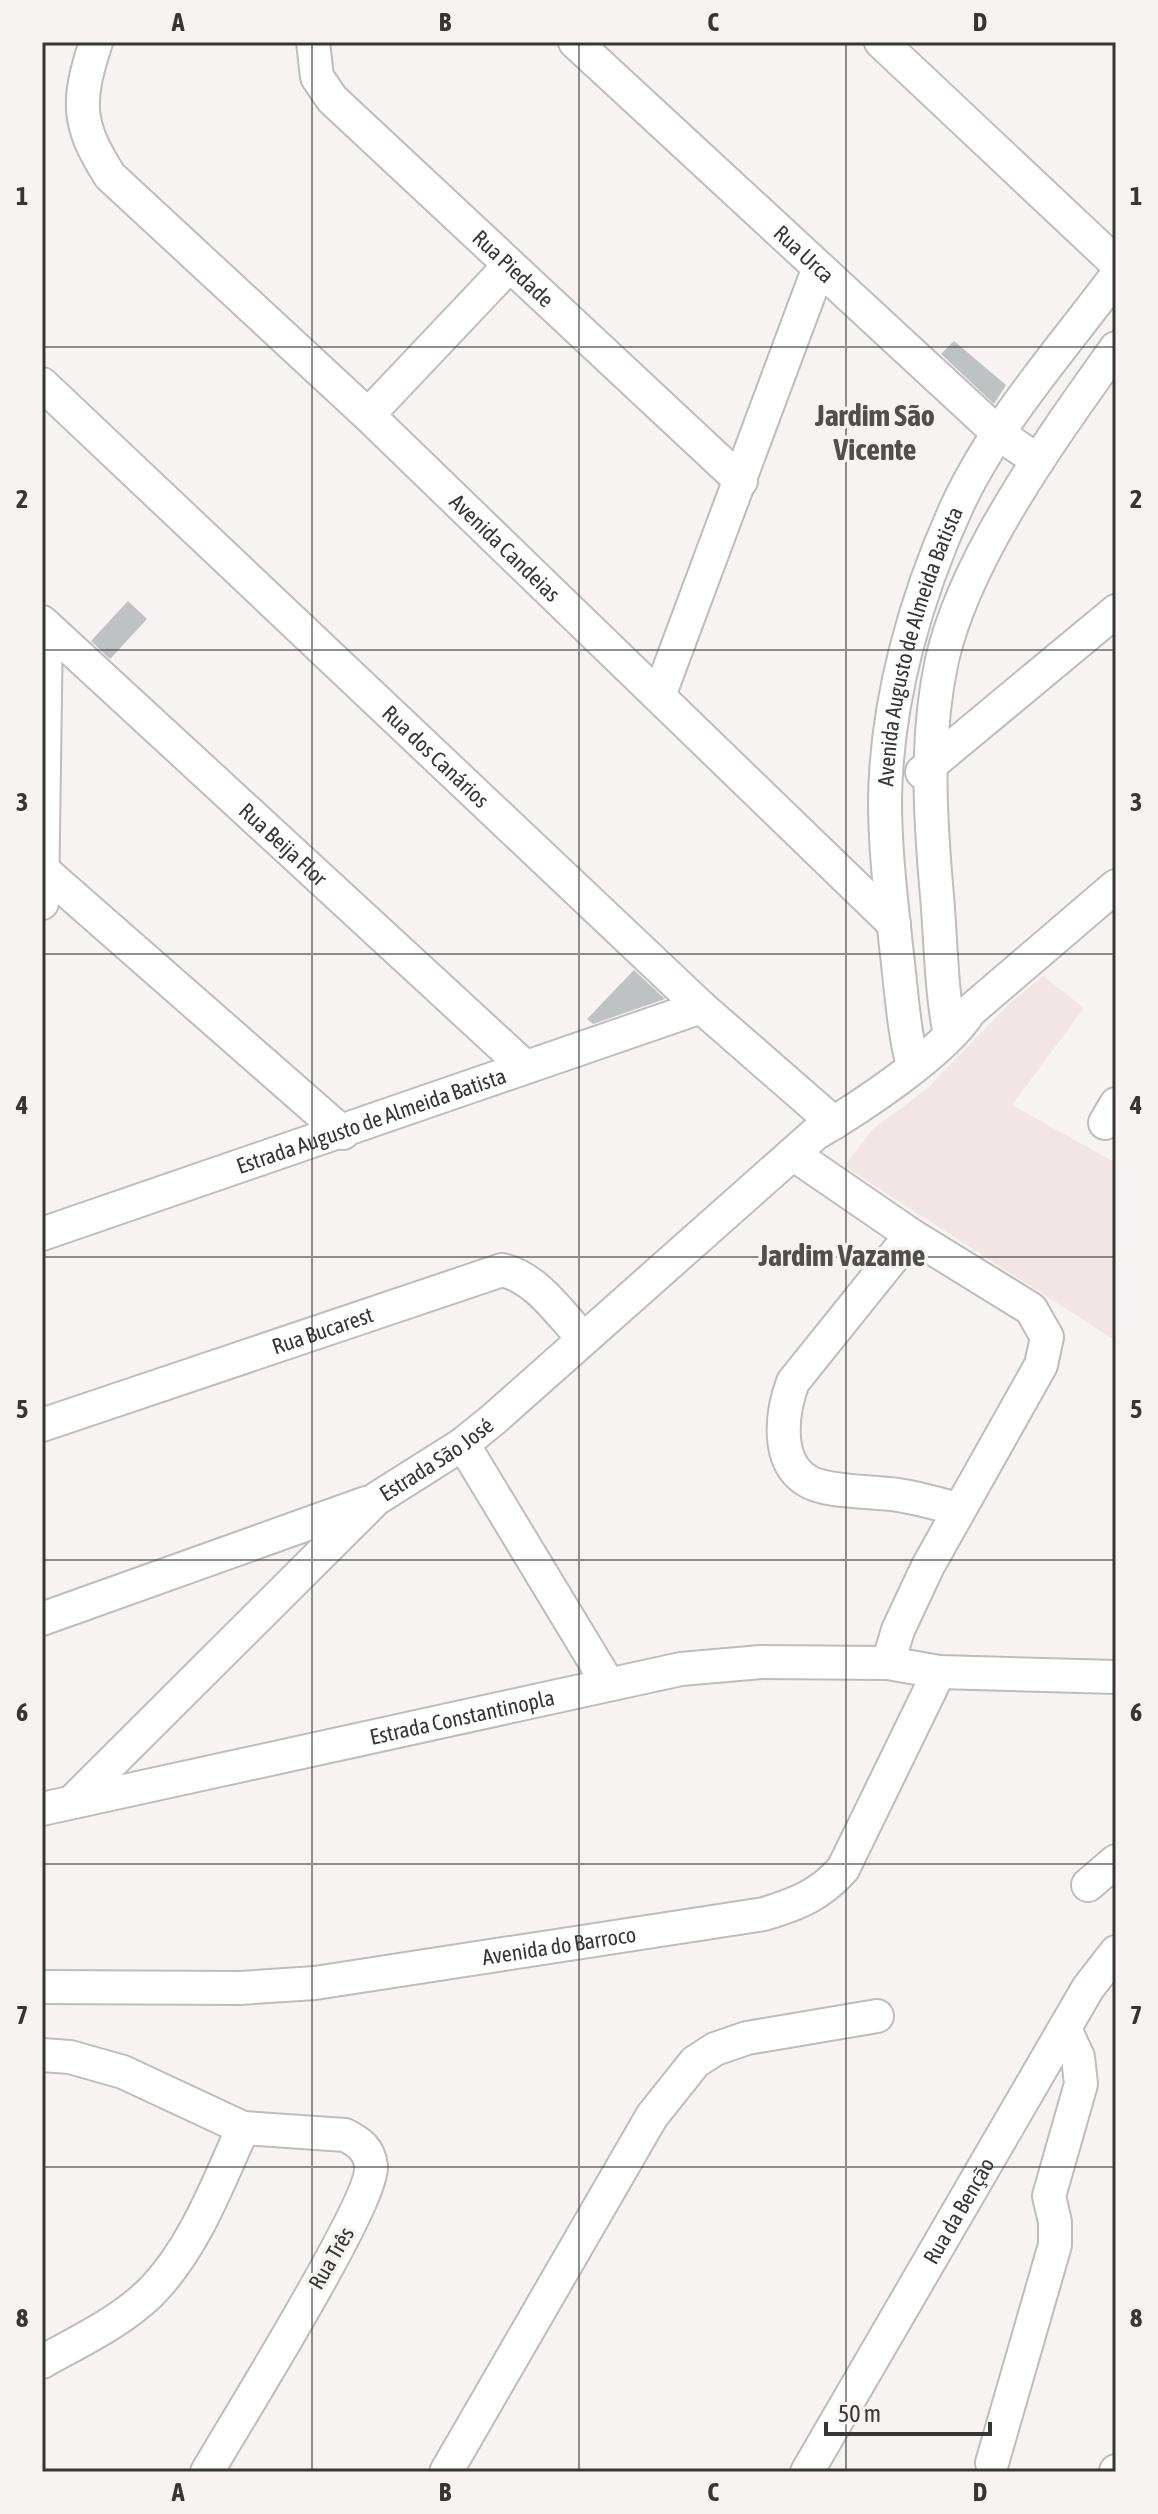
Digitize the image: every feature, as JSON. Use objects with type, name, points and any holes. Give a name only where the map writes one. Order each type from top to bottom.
[{"type":"street","name":"Avenida Candeias","points":[[96,42],[83,82],[80,109],[91,147],[110,176],[368,415],[894,924]]},
{"type":"street","name":"Rua Piedade","points":[[313,42],[317,77],[332,99],[508,267],[741,481]]},
{"type":"street","name":"Rua Urca","points":[[575,42],[818,270],[884,325],[999,434],[1038,461]]},
{"type":"street","points":[[881,42],[1116,263]]},
{"type":"street","points":[[368,415],[508,267]]},
{"type":"street","points":[[659,696],[818,270]]},
{"type":"street","name":"Avenida Augusto de Almeida Batista","points":[[910,1054],[894,924],[885,800],[898,693],[923,591],[958,504],[999,434],[1116,276]]},
{"type":"street","name":"Avenida Augusto de Almeida Batista","points":[[956,1021],[931,846],[930,766],[943,658],[957,614],[1003,518],[1038,461],[1116,348]]},
{"type":"street","name":"Rua dos Canários","points":[[42,384],[701,1007],[911,1235],[1031,1309],[1043,1327],[1047,1349],[984,1470],[958,1509]]},
{"type":"street","points":[[885,800],[1116,611]]},
{"type":"street","points":[[42,903],[44,624]]},
{"type":"street","name":"Rua Beija Flor","points":[[44,624],[525,1067]]},
{"type":"street","points":[[43,870],[343,1133]]},
{"type":"street","name":"Estrada São José","points":[[57,1805],[376,1499],[463,1444],[816,1131],[910,1054],[956,1021],[1116,886]]},
{"type":"street","name":"Estrada Augusto de Almeida Batista","points":[[42,1234],[343,1133],[701,1007]]},
{"type":"street","points":[[888,1663],[898,1630],[958,1509],[900,1495],[807,1481],[795,1470],[784,1433],[785,1402],[793,1382],[911,1235]]},
{"type":"street","name":"Rua Bucarest","points":[[42,1425],[502,1270],[522,1276],[534,1286],[583,1338]]},
{"type":"street","points":[[463,1444],[607,1682]]},
{"type":"street","points":[[42,1619],[376,1499]]},
{"type":"street","name":"Estrada Constantinopla","points":[[57,1805],[366,1739],[607,1682],[681,1669],[761,1662],[888,1663],[939,1672],[1116,1677]]},
{"type":"street","name":"Avenida do Barroco","points":[[42,1987],[240,1988],[315,1983],[764,1914],[795,1905],[824,1890],[843,1869],[939,1672]]},
{"type":"street","points":[[1088,1885],[1116,1861]]},
{"type":"street","name":"Rua da Benção","points":[[807,2472],[1088,1988],[1116,1952]]},
{"type":"street","points":[[446,2472],[652,2116],[695,2062],[715,2049],[747,2038],[877,2016]]},
{"type":"street","points":[[992,2463],[1055,2245],[1055,2222],[1049,2196],[1081,2084],[1078,2057],[1065,2029]]},
{"type":"street","points":[[42,2055],[70,2057],[123,2072],[243,2128],[209,2202],[178,2257],[150,2292],[102,2331],[42,2362]]},
{"type":"street","name":"Rua Três","points":[[207,2472],[356,2216],[371,2168],[368,2153],[359,2142],[345,2135],[243,2128]]},
{"type":"shaded area","points":[[1043,976],[1084,1008],[1012,1105],[1116,1163],[1116,1341],[844,1166],[873,1129],[928,1088],[1009,1004]]},
{"type":"building","points":[[954,341],[1006,385],[994,404],[941,354]]},
{"type":"building","points":[[128,601],[147,619],[110,659],[91,641]]},
{"type":"building","points":[[634,970],[665,999],[593,1024],[587,1019]]},
{"type":"district","name":"Jardim São Vicente","points":[[875,432]]},
{"type":"district","name":"Jardim Vazame","points":[[842,1255]]}]
